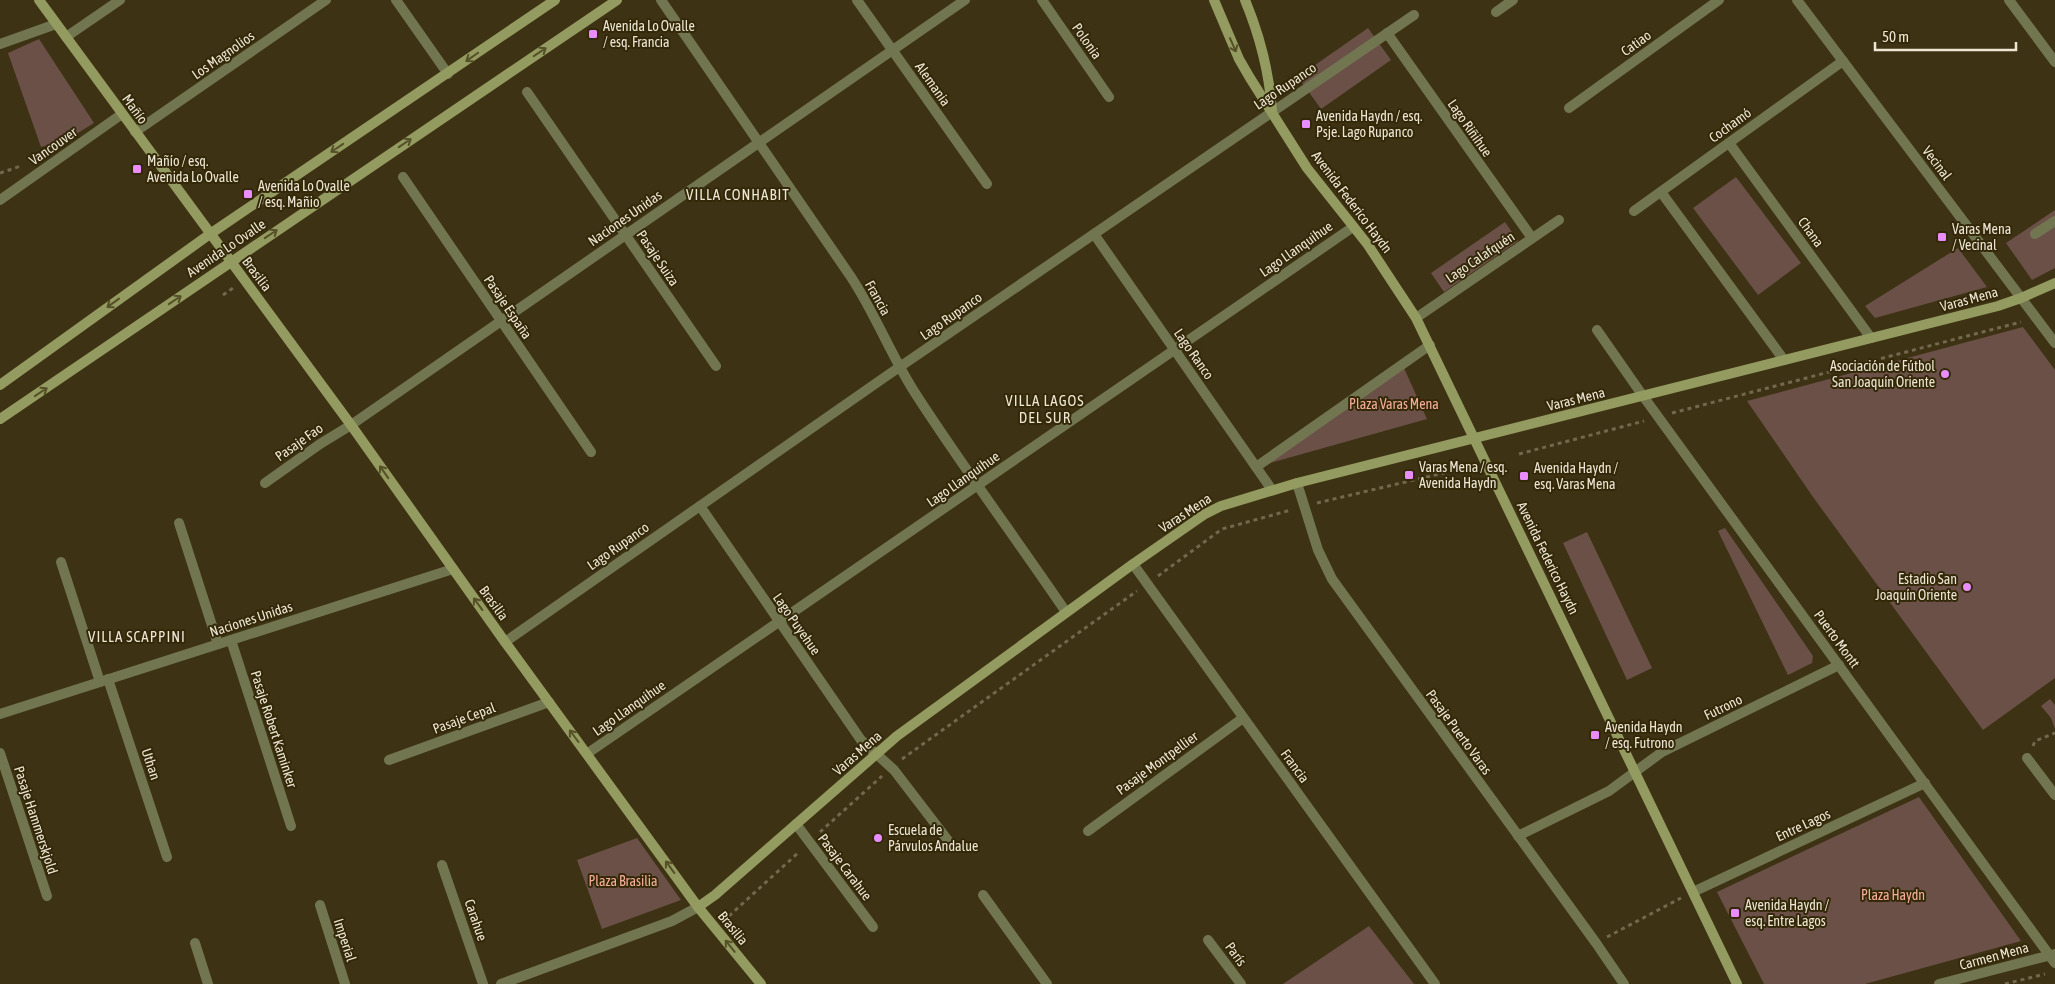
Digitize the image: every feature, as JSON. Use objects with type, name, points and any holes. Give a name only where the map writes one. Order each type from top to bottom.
[{"type":"street","name":"Mañío","points":[[39,0],[210,234]]},
{"type":"street","points":[[66,38],[120,0]]},
{"type":"street","name":"Los Magnolios","points":[[135,132],[326,0]]},
{"type":"street","points":[[396,0],[448,74]]},
{"type":"street","name":"Avenida Lo Ovalle","points":[[0,385],[210,234],[556,0]]},
{"type":"street","name":"Avenida Lo Ovalle","points":[[0,419],[617,0]]},
{"type":"street","name":"Francia","points":[[661,0],[860,291],[917,396],[1066,612]]},
{"type":"street","name":"Alemania","points":[[857,0],[987,184]]},
{"type":"street","name":"Naciones Unidas","points":[[351,425],[965,0]]},
{"type":"street","name":"Polonia","points":[[1042,0],[1109,97]]},
{"type":"street","name":"Avenida Federico Haydn","points":[[1214,0],[1239,59],[1307,168],[1383,265],[1416,318],[1737,984]]},
{"type":"street","name":"Avenida Federico Haydn","points":[[1245,0],[1263,48],[1268,70],[1272,111]]},
{"type":"street","points":[[1496,12],[1513,0]]},
{"type":"street","name":"Catiao","points":[[1569,108],[1719,0]]},
{"type":"street","name":"Vecinal","points":[[1797,0],[2055,344]]},
{"type":"street","points":[[2009,0],[2055,62]]},
{"type":"street","name":"Lago Rupanco","points":[[505,642],[900,367],[1414,15]]},
{"type":"street","points":[[0,44],[56,24]]},
{"type":"street","name":"Lago Riñihue","points":[[1387,33],[1532,238]]},
{"type":"street","name":"Cochamó","points":[[1634,212],[1843,61]]},
{"type":"street","name":"Pasaje Suiza","points":[[527,92],[716,366]]},
{"type":"street","name":"Vancouver","points":[[0,200],[122,114]]},
{"type":"street","name":"Chana","points":[[1729,144],[1871,338]]},
{"type":"street","name":"Pasaje España","points":[[403,177],[591,452]]},
{"type":"street","points":[[1661,192],[1784,360]]},
{"type":"street","name":"Lago Calafquén","points":[[1416,318],[1559,220]]},
{"type":"street","points":[[2035,234],[2055,221]]},
{"type":"street","name":"Lago Llanquihue","points":[[588,753],[1353,226]]},
{"type":"street","name":"Brasilia","points":[[210,234],[351,425],[505,642],[588,753],[698,907],[761,984]]},
{"type":"street","name":"Lago Ranco","points":[[1094,234],[1272,490]]},
{"type":"street","name":"Varas Mena","points":[[501,984],[672,921],[715,896],[876,753],[922,716],[1205,514],[1235,500],[1871,338],[2021,298],[2055,283]]},
{"type":"street","name":"Puerto Montt","points":[[1597,330],[1924,783],[2053,957]]},
{"type":"street","points":[[1256,467],[1430,345]]},
{"type":"street","name":"Pasaje Fao","points":[[265,483],[320,444],[351,425]]},
{"type":"street","name":"Pasaje Puerto Varas","points":[[1297,483],[1320,555],[1332,579],[1624,984]]},
{"type":"street","name":"Lago Puyehue","points":[[700,506],[861,740],[891,767],[953,847]]},
{"type":"street","points":[[179,523],[218,644]]},
{"type":"street","name":"Uthan","points":[[61,562],[167,857]]},
{"type":"street","name":"Francia","points":[[1133,564],[1435,984]]},
{"type":"street","name":"Naciones Unidas","points":[[0,714],[453,568]]},
{"type":"street","name":"Pasaje Robert Kaminker","points":[[231,640],[292,826]]},
{"type":"street","name":"Futrono","points":[[1518,836],[1609,791],[1662,752],[1839,665]]},
{"type":"street","name":"Pasaje Cepal","points":[[389,760],[549,702]]},
{"type":"street","name":"Pasaje Montpellier","points":[[1088,831],[1244,718]]},
{"type":"street","name":"Pasaje Hammerskjold","points":[[0,753],[47,896]]},
{"type":"street","points":[[2027,758],[2055,795]]},
{"type":"street","name":"Entre Lagos","points":[[1693,892],[1924,783]]},
{"type":"street","name":"Pasaje Carahue","points":[[796,824],[873,927]]},
{"type":"street","name":"Carahue","points":[[442,865],[483,984]]},
{"type":"street","points":[[983,894],[1048,984]]},
{"type":"street","name":"Imperial","points":[[320,905],[345,984]]},
{"type":"street","name":"París","points":[[1208,940],[1241,984]]},
{"type":"street","points":[[195,943],[208,984]]},
{"type":"street","name":"Carmen Mena","points":[[1940,984],[2053,957]]},
{"type":"path","points":[[1519,454],[2025,321]]},
{"type":"path","points":[[730,916],[891,767],[1222,529],[1305,506],[1456,470]]},
{"type":"path","points":[[2027,758],[2035,742],[2055,733]]},
{"type":"path","points":[[1596,943],[1693,892]]},
{"type":"path","points":[[2005,984],[2047,973]]},
{"type":"green space","points":[[1368,28],[1391,60],[1321,109],[1298,77]]},
{"type":"green space","points":[[39,39],[94,123],[65,141],[41,147],[8,53]]},
{"type":"green space","points":[[1736,177],[1801,263],[1758,295],[1693,208]]},
{"type":"green space","points":[[2055,210],[2055,268],[2032,280],[2006,243]]},
{"type":"green space","points":[[1505,222],[1518,241],[1444,292],[1431,273]]},
{"type":"green space","points":[[1958,248],[1987,287],[1875,318],[1865,306]]},
{"type":"green space","name":"Estadio San Joaquín Oriente","points":[[2023,327],[2055,370],[2055,678],[1983,730],[1813,497],[1747,401]]},
{"type":"green space","name":"Plaza Varas Mena","points":[[1404,368],[1427,419],[1266,464]]},
{"type":"green space","points":[[1725,528],[1813,656],[1812,663],[1788,675],[1718,531]]},
{"type":"green space","points":[[1587,532],[1652,668],[1627,680],[1563,543]]},
{"type":"green space","points":[[2050,699],[2055,705],[2055,729],[2051,718],[2041,706]]},
{"type":"green space","name":"Plaza Haydn","points":[[1919,797],[2021,941],[1865,984],[1764,984],[1717,892]]},
{"type":"green space","name":"Plaza Brasilia","points":[[637,838],[681,900],[602,929],[577,860]]},
{"type":"green space","points":[[1369,926],[1414,984],[1283,984]]},
{"type":"place","name":"Avenida Lo Ovalle / esq. Francia","points":[[593,34]]},
{"type":"place","name":"Avenida Haydn / esq. Psje. Lago Rupanco","points":[[1306,124]]},
{"type":"place","name":"Mañío / esq. Avenida Lo Ovalle","points":[[137,169]]},
{"type":"place","name":"Avenida Lo Ovalle / esq. Mañio","points":[[248,194]]},
{"type":"place","name":"Varas Mena / Vecinal","points":[[1942,237]]},
{"type":"place","name":"Asociación de Fútbol San Joaquín Oriente","points":[[1945,374]]},
{"type":"place","name":"Varas Mena / esq. Avenida Haydn","points":[[1409,475]]},
{"type":"place","name":"Avenida Haydn / esq. Varas Mena","points":[[1524,476]]},
{"type":"place","name":"Estadio San Joaquín Oriente","points":[[1967,587]]},
{"type":"place","name":"Avenida Haydn / esq. Futrono","points":[[1595,735]]},
{"type":"place","name":"Escuela de Párvulos Andalue","points":[[878,838]]},
{"type":"place","name":"Avenida Haydn / esq. Entre Lagos","points":[[1735,913]]},
{"type":"district","name":"VILLA CONHABIT","points":[[738,195]]},
{"type":"district","name":"VILLA LAGOS DEL SUR","points":[[1045,410]]},
{"type":"district","name":"VILLA SCAPPINI","points":[[137,637]]}]
